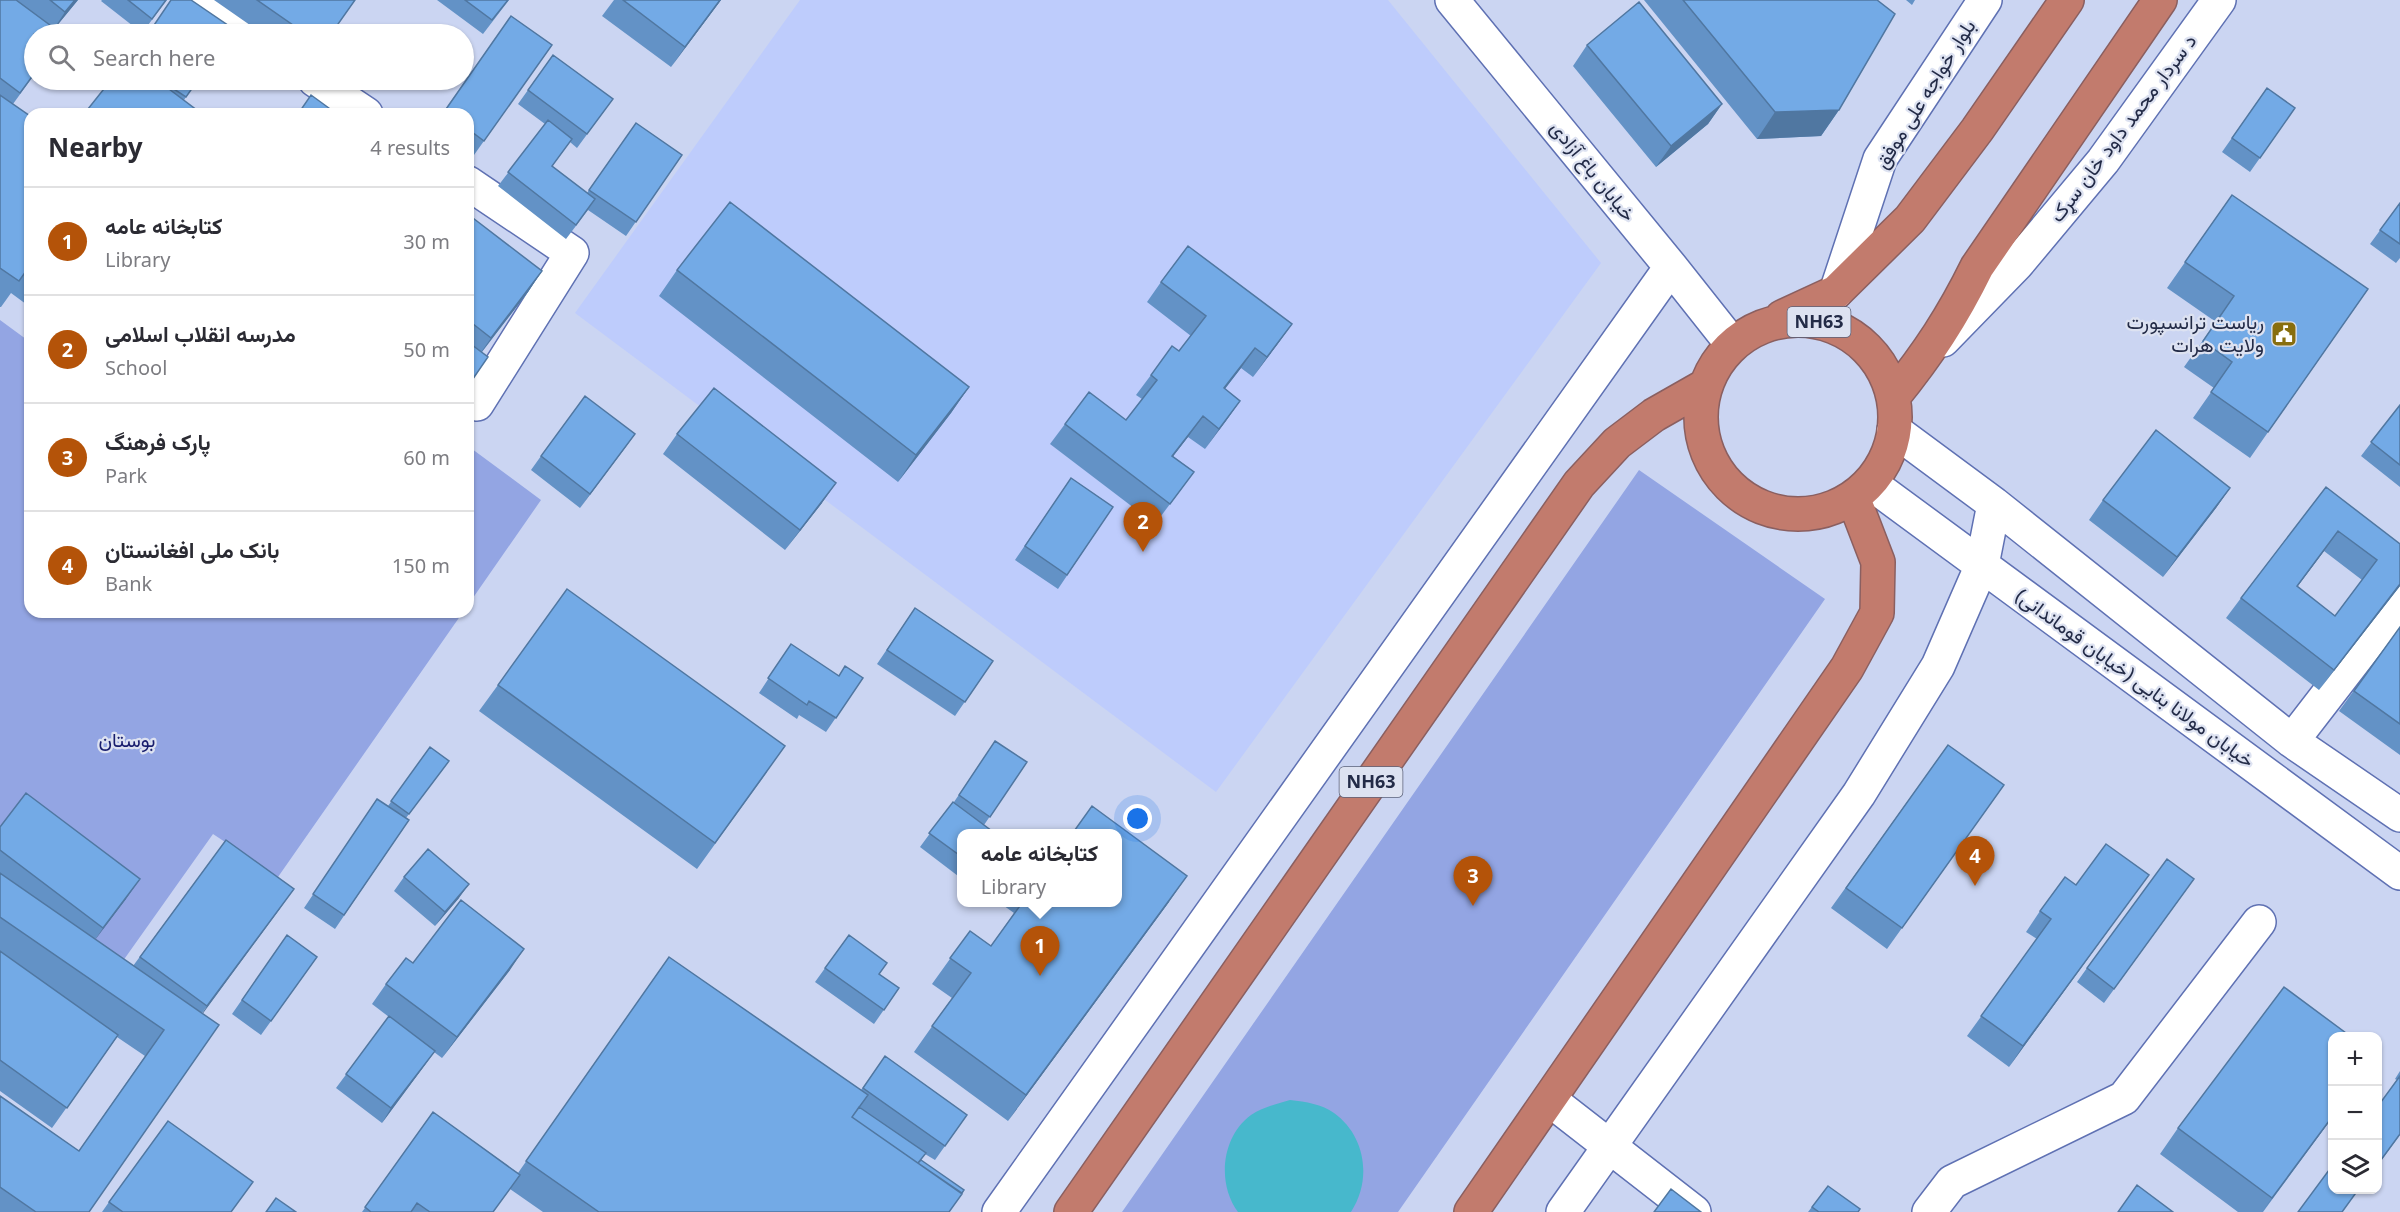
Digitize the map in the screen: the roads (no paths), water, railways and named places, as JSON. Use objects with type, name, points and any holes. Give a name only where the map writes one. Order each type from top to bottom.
[{"type":"highway","name":"NH63","points":[[1772,322],[1798,319],[1824,322],[1849,333],[1869,350],[1885,372],[1893,397],[1892,444],[1882,465],[1861,490],[1829,509],[1802,514],[1776,512],[1750,503],[1729,486],[1712,465],[1702,440],[1700,413],[1705,386],[1716,363],[1732,344],[1751,331],[1836,292],[1910,219],[1977,130],[2067,0]]},
{"type":"highway","name":"د سردار محمد داود خان سړک","points":[[1893,397],[1924,358],[1955,312],[1977,267],[2160,0]]},
{"type":"highway","name":"NH63","points":[[1071,1212],[1580,484],[1617,443],[1654,415],[1705,386]]},
{"type":"highway","points":[[1471,1212],[1846,668],[1877,613],[1878,562],[1861,490]]},
{"type":"street","points":[[197,0],[233,24]]},
{"type":"street","name":"خیابان باغ آزادی","points":[[1452,0],[1732,344]]},
{"type":"street","name":"بلوار خواجه علی موفق","points":[[1836,292],[1880,159],[1985,0]]},
{"type":"street","name":"د سردار محمد داود خان سړک","points":[[1924,358],[2017,264],[2103,161],[2219,0]]},
{"type":"street","points":[[330,90],[357,108]]},
{"type":"street","points":[[474,187],[572,253],[477,404]]},
{"type":"street","points":[[999,1212],[1671,267]]},
{"type":"street","points":[[1894,430],[1994,504],[2292,741],[2400,815]]},
{"type":"street","name":"خیابان مولانا بنایی (خیابان قوماندانی)","points":[[1861,490],[1982,566],[2400,873]]},
{"type":"street","points":[[1563,1212],[1859,794],[1938,666],[1982,566],[1994,504]]},
{"type":"street","points":[[2292,741],[2400,602]]},
{"type":"street","points":[[1929,1212],[1952,1182],[2124,1098],[2259,922]]},
{"type":"street","points":[[1550,1100],[1694,1212]]},
{"type":"place","name":"ریاست ترانسپورت ولایت هرات","points":[[2284,334]]},
{"type":"place","name":"مدرسه انقلاب اسلامی","points":[[1143,552]]},
{"type":"place","name":"بانک ملی افغانستان","points":[[1975,886]]},
{"type":"place","name":"پارک فرهنگ","points":[[1473,906]]},
{"type":"place","name":"کتابخانه عامه","points":[[1040,976]]},
{"type":"park label","name":"بوستان","points":[[127,740]]}]
